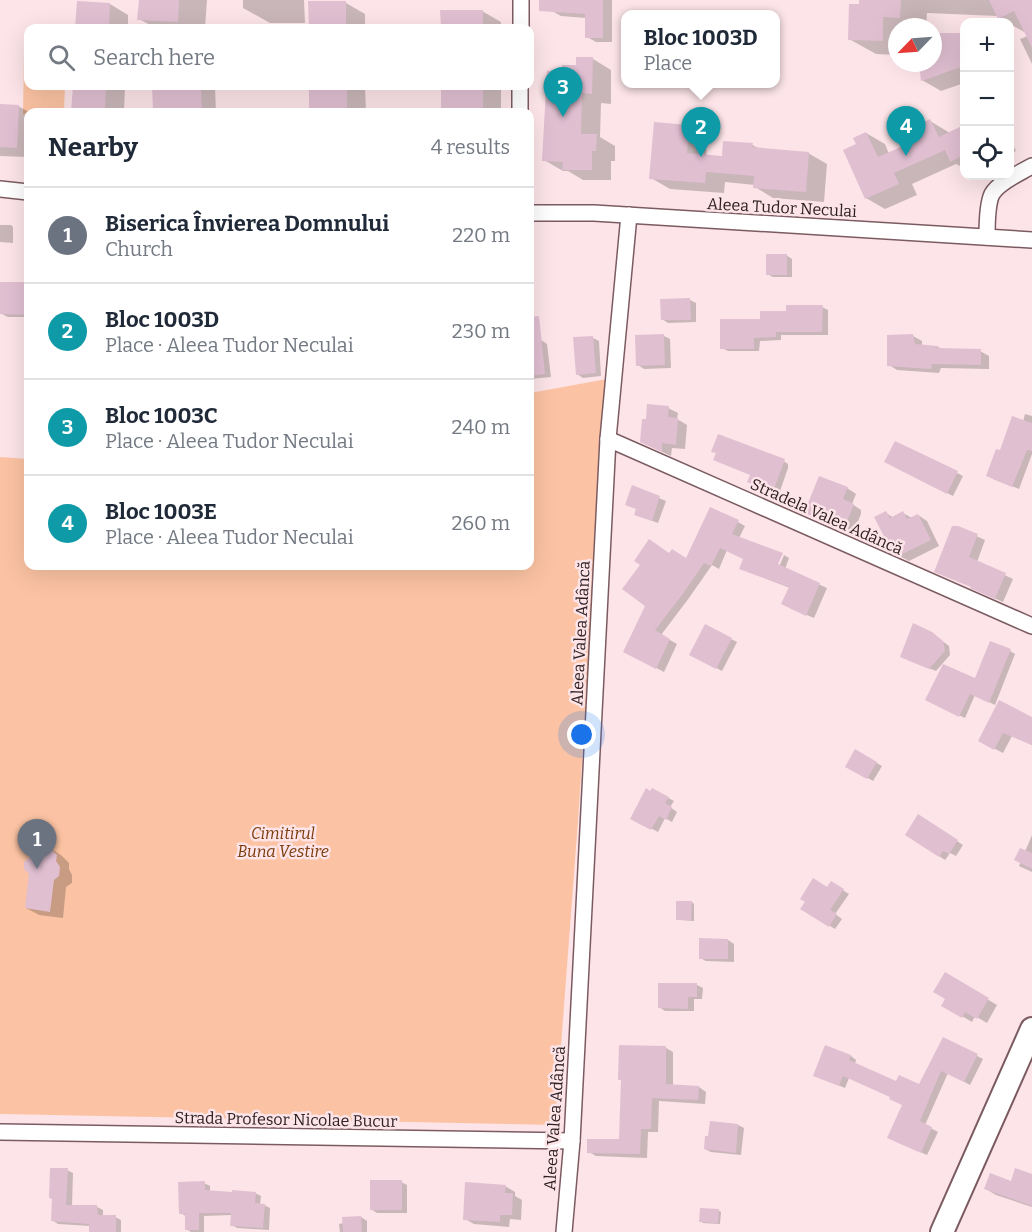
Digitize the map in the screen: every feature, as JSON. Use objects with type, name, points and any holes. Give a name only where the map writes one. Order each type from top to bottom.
[{"type":"street","points":[[521,0],[521,24]]},
{"type":"street","points":[[520,90],[520,108]]},
{"type":"street","points":[[987,237],[992,194],[1006,180],[1032,166]]},
{"type":"street","points":[[0,189],[24,192]]},
{"type":"street","name":"Aleea Tudor Neculai","points":[[534,213],[594,213],[1032,240]]},
{"type":"street","name":"Aleea Valea Adâncă","points":[[564,1232],[572,1141],[608,439],[629,216]]},
{"type":"street","name":"Stradela Valea Adâncă","points":[[608,439],[1032,626]]},
{"type":"street","points":[[942,1232],[1032,1029]]},
{"type":"street","name":"Strada Profesor Nicolae Bucur","points":[[0,1132],[572,1141]]},
{"type":"green space","points":[[24,53],[24,90],[65,90],[64,108],[24,108],[23,114]]},
{"type":"green space","name":"Cimitirul Buna Vestire","points":[[607,379],[578,821],[555,1125],[0,1114],[0,457],[24,459],[24,570],[534,570],[534,392]]},
{"type":"building","points":[[139,0],[179,0],[178,22],[137,20]]},
{"type":"building","points":[[539,0],[603,0],[603,38],[585,38],[585,14],[539,11]]},
{"type":"building","points":[[859,0],[901,0],[900,18],[883,17],[883,41],[848,40],[849,4],[859,4]]},
{"type":"building","points":[[989,0],[1032,0],[1032,48],[1014,11],[998,18]]},
{"type":"building","points":[[77,1],[110,3],[109,24],[75,24]]},
{"type":"building","points":[[308,1],[346,1],[346,24],[309,24]]},
{"type":"building","points":[[440,10],[483,10],[483,24],[441,24]]},
{"type":"building","points":[[942,33],[960,33],[960,67],[921,81],[920,72],[942,72]]},
{"type":"building","points":[[576,57],[593,57],[592,94],[582,93],[581,134],[597,134],[596,151],[592,151],[592,170],[562,170],[563,162],[542,161],[547,71],[562,71],[562,65],[576,65]]},
{"type":"building","points":[[73,90],[106,90],[105,108],[71,108]]},
{"type":"building","points":[[152,90],[201,90],[202,108],[153,108]]},
{"type":"building","points":[[309,90],[347,90],[347,108],[309,108]]},
{"type":"building","points":[[441,90],[483,90],[483,108],[441,108]]},
{"type":"building","points":[[0,104],[19,105],[17,148],[0,147]]},
{"type":"building","points":[[930,119],[939,137],[960,127],[960,157],[950,162],[945,150],[894,173],[899,184],[865,199],[843,150],[856,144],[853,138],[866,132],[878,157],[910,143],[905,131]]},
{"type":"building","points":[[654,122],[689,125],[687,153],[722,156],[723,141],[753,143],[752,147],[809,152],[806,192],[753,188],[754,176],[706,172],[705,183],[649,179]]},
{"type":"building","points":[[766,254],[787,254],[787,275],[766,275]]},
{"type":"building","points":[[0,282],[24,282],[24,315],[0,314]]},
{"type":"building","points":[[690,298],[691,320],[661,320],[660,299]]},
{"type":"building","points":[[786,305],[823,305],[822,332],[776,332],[776,337],[754,338],[754,349],[720,349],[720,319],[760,319],[760,311],[786,311]]},
{"type":"building","points":[[539,316],[545,374],[534,375],[534,317]]},
{"type":"building","points":[[664,334],[665,365],[636,366],[635,335]]},
{"type":"building","points":[[913,334],[915,344],[938,346],[937,348],[981,349],[981,365],[932,364],[931,369],[887,366],[887,335]]},
{"type":"building","points":[[593,336],[596,373],[576,375],[573,337]]},
{"type":"building","points":[[647,404],[669,406],[668,417],[678,418],[676,445],[662,443],[662,452],[640,442],[642,419],[646,419]]},
{"type":"building","points":[[1012,416],[1032,423],[1032,451],[1027,450],[1012,487],[986,476],[996,449],[1000,450]]},
{"type":"building","points":[[718,434],[785,459],[773,492],[747,482],[750,475],[713,460],[716,453],[711,452]]},
{"type":"building","points":[[895,441],[958,471],[947,494],[884,462]]},
{"type":"building","points":[[819,476],[848,487],[843,499],[854,504],[844,529],[804,513]]},
{"type":"building","points":[[632,485],[660,496],[652,521],[634,515],[636,509],[625,505]]},
{"type":"building","points":[[710,507],[739,520],[732,534],[783,553],[778,564],[820,583],[806,616],[781,604],[789,587],[739,569],[743,559],[720,548],[711,566],[704,563],[655,630],[670,639],[656,669],[623,652],[645,606],[622,589],[640,565],[634,561],[649,539],[669,553],[672,549],[686,558]]},
{"type":"building","points":[[886,511],[890,518],[903,511],[907,519],[918,514],[931,540],[898,556],[893,554],[874,517]]},
{"type":"building","points":[[952,526],[978,534],[969,557],[1006,573],[995,599],[934,572]]},
{"type":"building","points":[[913,623],[932,632],[943,641],[945,651],[929,669],[900,657]]},
{"type":"building","points":[[705,624],[732,638],[716,669],[689,655]]},
{"type":"building","points":[[990,641],[1011,649],[989,703],[970,694],[959,717],[925,700],[943,664],[975,678]]},
{"type":"building","points":[[999,700],[1032,717],[1032,745],[1003,733],[994,750],[978,741]]},
{"type":"building","points":[[855,749],[877,762],[867,779],[845,767]]},
{"type":"building","points":[[646,788],[650,791],[652,788],[669,797],[665,803],[672,807],[666,820],[659,816],[651,830],[630,819]]},
{"type":"building","points":[[918,814],[958,840],[949,854],[943,851],[939,857],[905,835]]},
{"type":"building","points":[[37,846],[48,846],[57,855],[56,861],[60,867],[59,876],[54,880],[50,912],[25,908],[29,874],[24,869],[24,862],[29,858],[30,850],[34,851]]},
{"type":"building","points":[[1020,848],[1032,853],[1032,869],[1014,860]]},
{"type":"building","points":[[813,878],[827,887],[831,881],[844,889],[830,910],[837,914],[829,927],[800,909],[805,902],[800,899]]},
{"type":"building","points":[[676,901],[692,901],[691,920],[676,920]]},
{"type":"building","points":[[699,938],[728,939],[728,959],[699,959]]},
{"type":"building","points":[[945,972],[989,998],[977,1019],[965,1012],[962,1018],[941,1006],[945,999],[933,992]]},
{"type":"building","points":[[658,983],[697,983],[697,997],[688,997],[688,1009],[658,1008]]},
{"type":"building","points":[[943,1037],[978,1054],[964,1082],[941,1071],[920,1121],[932,1127],[921,1153],[887,1138],[902,1105],[889,1099],[890,1097],[843,1076],[839,1086],[813,1076],[825,1045],[851,1055],[849,1060],[896,1081],[899,1075],[919,1084]]},
{"type":"building","points":[[619,1045],[666,1046],[666,1084],[699,1086],[698,1100],[652,1098],[651,1129],[641,1129],[640,1154],[587,1153],[587,1139],[619,1139],[621,1080],[618,1080]]},
{"type":"building","points":[[710,1121],[738,1124],[736,1153],[704,1149]]},
{"type":"building","points":[[50,1168],[68,1168],[66,1205],[97,1205],[98,1215],[116,1215],[116,1232],[89,1232],[89,1224],[51,1221]]},
{"type":"building","points":[[1015,1168],[1032,1174],[1032,1206],[984,1189],[990,1173],[1011,1181]]},
{"type":"building","points":[[370,1180],[402,1180],[402,1210],[370,1210]]},
{"type":"building","points":[[205,1181],[205,1190],[256,1192],[255,1203],[265,1204],[263,1228],[230,1226],[231,1213],[199,1213],[199,1230],[185,1230],[185,1214],[179,1214],[178,1182]]},
{"type":"building","points":[[465,1182],[506,1185],[505,1193],[513,1193],[512,1215],[500,1215],[500,1222],[463,1220]]},
{"type":"building","points":[[700,1208],[719,1209],[718,1223],[699,1222]]},
{"type":"building","points":[[361,1216],[362,1232],[343,1232],[342,1217]]},
{"type":"place","name":"Bloc 1003C","points":[[563,117]]},
{"type":"place","name":"Bloc 1003E","points":[[906,156]]},
{"type":"place","name":"Bloc 1003D","points":[[701,157]]},
{"type":"place","name":"Biserica Învierea Domnului","points":[[37,869]]}]
